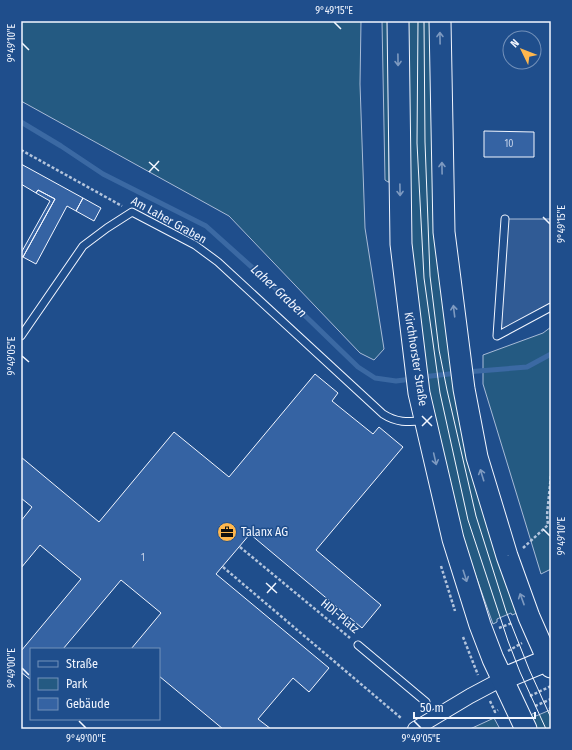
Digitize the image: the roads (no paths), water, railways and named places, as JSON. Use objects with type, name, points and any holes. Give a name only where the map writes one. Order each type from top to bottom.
[{"type":"main road","name":"Kirchhorster Straße","points":[[398,21],[400,244],[413,356],[419,393],[453,539],[493,659],[526,729]]},
{"type":"main road","points":[[440,21],[444,232],[464,389],[477,457],[507,556],[533,626],[550,662],[502,680]]},
{"type":"street","points":[[416,729],[470,696],[502,680]]},
{"type":"lane","name":"Am Laher Graben","points":[[21,336],[83,246],[132,212],[195,245],[218,262],[383,414],[392,419],[407,422],[426,421]]},
{"type":"lane","points":[[505,219],[498,336],[551,307]]},
{"type":"lane","name":"HDI-Platz","points":[[358,645],[426,702]]},
{"type":"waterway","name":"Laher Graben","points":[[21,122],[103,174],[206,226],[295,306],[358,367],[375,378],[396,381],[412,379]]},
{"type":"waterway","name":"Laher Graben","points":[[466,372],[527,367],[551,354]]},
{"type":"waterway","name":"Laher Graben","points":[[422,377],[458,373]]},
{"type":"tram line","points":[[418,21],[417,143],[424,278],[440,393],[468,520],[508,641],[520,672],[546,729]]},
{"type":"tram line","points":[[424,21],[425,142],[430,276],[439,350],[476,516],[506,611],[529,669],[551,718]]},
{"type":"place","name":"Talanx AG","points":[[227,532]]}]
